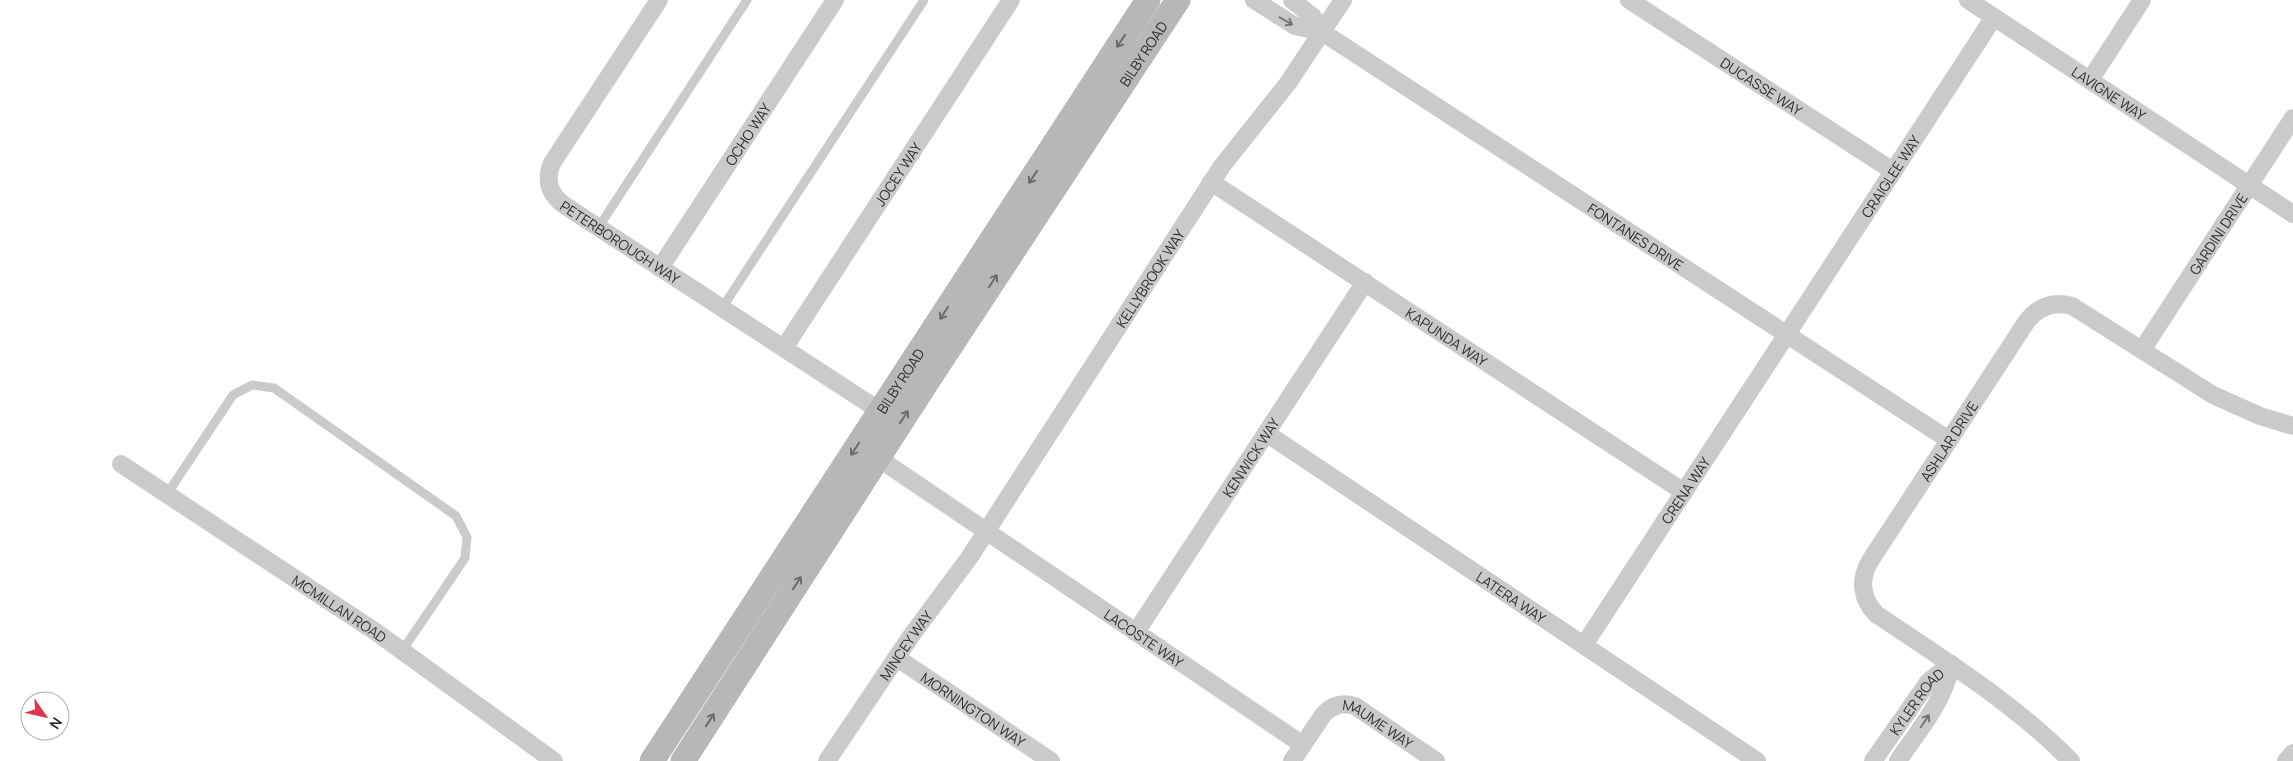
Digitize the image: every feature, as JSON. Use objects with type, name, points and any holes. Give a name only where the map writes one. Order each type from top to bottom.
[{"type":"main road","name":"BILBY ROAD","points":[[652,761],[1148,0]]},
{"type":"main road","name":"BILBY ROAD","points":[[683,761],[878,458],[1178,0]]},
{"type":"street","name":"PETERBOROUGH WAY","points":[[659,0],[549,170],[549,185],[557,200],[880,412]]},
{"type":"street","name":"OCHO WAY","points":[[660,268],[835,0]]},
{"type":"street","name":"FONTANES DRIVE","points":[[1254,0],[1295,26],[1322,32],[1949,440]]},
{"type":"street","name":"FONTANES DRIVE","points":[[1292,0],[1312,17],[1322,32]]},
{"type":"street","points":[[1322,32],[1343,0]]},
{"type":"street","name":"DUCASSE WAY","points":[[1630,0],[1893,172]]},
{"type":"street","name":"LAVIGNE WAY","points":[[1968,0],[2293,214]]},
{"type":"street","points":[[2090,80],[2142,0]]},
{"type":"street","name":"JOCEY WAY","points":[[784,348],[1007,2]]},
{"type":"street","name":"CRAIGLEE WAY","points":[[1787,334],[1994,17]]},
{"type":"street","name":"KELLYBROOK WAY","points":[[987,531],[1211,182],[1240,142],[1276,100],[1322,32]]},
{"type":"street","name":"GARDINI DRIVE","points":[[2142,350],[2293,118]]},
{"type":"street","name":"KAPUNDA WAY","points":[[1211,182],[1684,492]]},
{"type":"street","name":"KENWICK WAY","points":[[1136,632],[1365,282]]},
{"type":"street","name":"ASHLAR DRIVE","points":[[2071,761],[2030,721],[1951,664],[1876,614],[1865,600],[1862,583],[1863,575],[1870,561],[2027,321],[2032,315],[2046,306],[2063,304],[2072,306],[2213,394],[2260,416],[2293,426]]},
{"type":"street","name":"CRENA WAY","points":[[1584,646],[1787,334]]},
{"type":"street","name":"LATERA WAY","points":[[1266,433],[1757,761]]},
{"type":"street","name":"LACOSTE WAY","points":[[878,458],[1303,745]]},
{"type":"street","name":"MCMILLAN ROAD","points":[[121,464],[346,611],[554,761]]},
{"type":"street","name":"MINCEY WAY","points":[[827,761],[911,636],[952,583],[987,531]]},
{"type":"street","name":"MORNINGTON WAY","points":[[897,658],[1051,761]]},
{"type":"street","name":"KYLER ROAD","points":[[1873,761],[1928,681],[1951,664]]},
{"type":"street","name":"KYLER ROAD","points":[[1898,761],[1940,700],[1947,683],[1951,664]]},
{"type":"street","name":"MAUME WAY","points":[[1303,745],[1328,710],[1335,706],[1349,704],[1355,706],[1436,761]]},
{"type":"street","points":[[1292,761],[1303,745]]},
{"type":"street","points":[[2286,761],[2293,753]]},
{"type":"lane","points":[[598,228],[747,0]]},
{"type":"lane","points":[[722,308],[924,0]]},
{"type":"lane","points":[[167,494],[233,395],[252,385],[274,388],[456,516],[467,537],[465,558],[402,651]]}]
